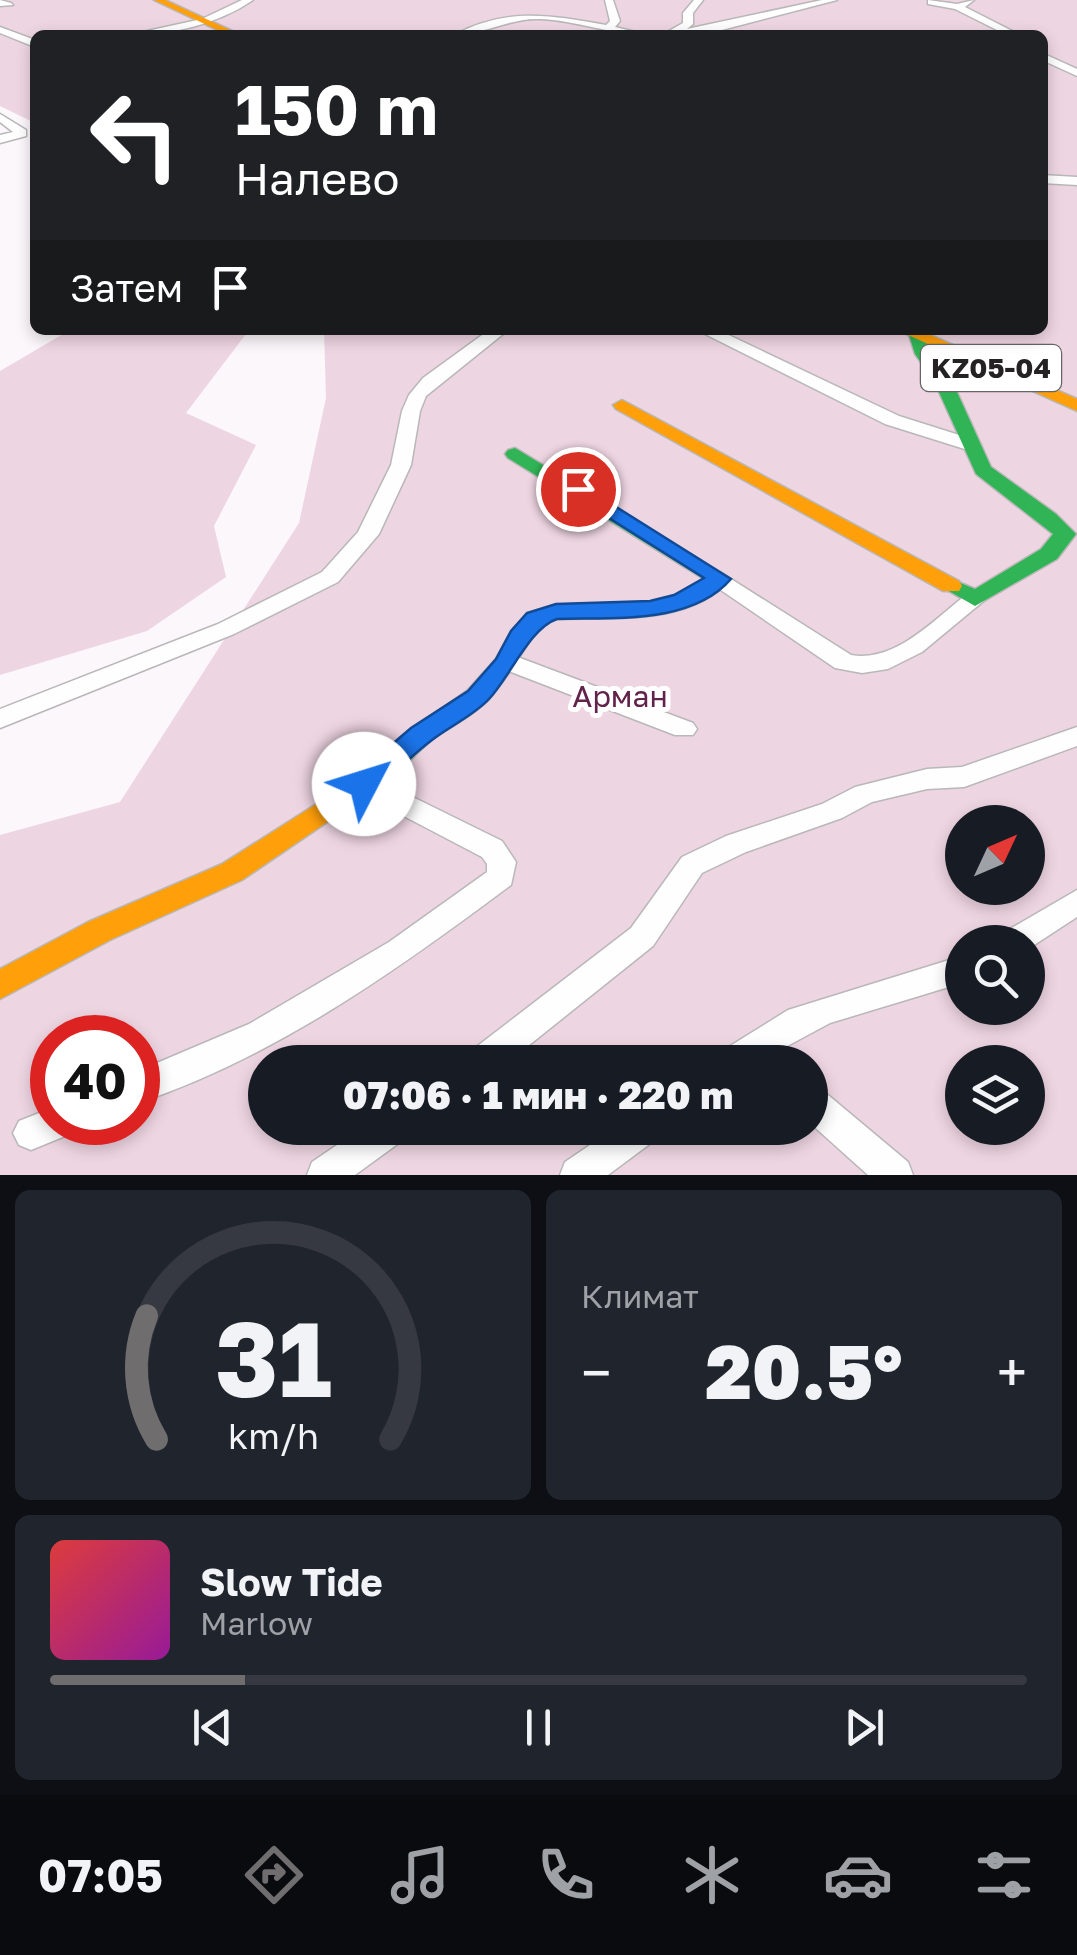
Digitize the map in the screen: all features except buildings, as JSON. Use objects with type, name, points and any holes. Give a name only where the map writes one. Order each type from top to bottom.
[{"type":"street","points":[[158,0],[226,30]]},
{"type":"street","points":[[158,30],[205,20],[250,0]]},
{"type":"street","points":[[608,29],[615,21],[609,0]]},
{"type":"street","points":[[678,30],[688,24],[688,13],[699,0]]},
{"type":"street","points":[[693,30],[832,0]]},
{"type":"street","points":[[958,7],[970,0]]},
{"type":"street","points":[[927,4],[958,7],[1005,30]]},
{"type":"street","points":[[477,30],[529,16],[614,30]]},
{"type":"street","points":[[0,30],[30,42]]},
{"type":"street","points":[[1048,59],[1077,73]]},
{"type":"street","points":[[0,117],[22,132],[0,138]]},
{"type":"street","points":[[1048,179],[1077,181]]},
{"type":"street","points":[[0,719],[226,629],[330,576],[368,534],[401,464],[410,411],[418,395],[429,382],[493,335]]},
{"type":"street","points":[[715,335],[892,420],[971,445]]},
{"type":"street","points":[[515,454],[720,579],[844,662],[858,668],[889,662],[975,599],[1049,554],[1065,534],[1056,522],[989,477],[977,463],[940,376],[920,354],[912,335]]},
{"type":"street","name":"KZ05-04","points":[[916,335],[1077,406]]},
{"type":"street","points":[[622,406],[975,599]]},
{"type":"street","points":[[0,985],[99,931],[232,872],[364,784],[420,735],[476,697],[536,618],[556,612],[650,609],[682,600],[720,579]]},
{"type":"street","points":[[507,661],[684,729]]},
{"type":"street","points":[[505,1045],[642,937],[692,865],[736,844],[832,811],[865,794],[927,779],[964,777],[1077,736]]},
{"type":"street","points":[[160,1077],[260,1034],[400,951],[501,877],[502,862],[492,849],[364,784]]},
{"type":"street","points":[[1041,925],[1077,902]]},
{"type":"street","points":[[762,1045],[772,1033],[850,1002],[945,977]]},
{"type":"street","points":[[828,1117],[895,1175]]},
{"type":"street","points":[[325,1175],[367,1145]]},
{"type":"street","points":[[578,1175],[619,1145]]},
{"type":"green space","name":"Арман","points":[[0,0],[1077,0],[1077,1175],[0,1175],[0,835],[120,802],[299,523],[326,398],[324,335],[1048,335],[1048,30],[30,30],[30,121],[0,106]]},
{"type":"green space","points":[[61,335],[245,335],[186,413],[256,445],[214,526],[226,577],[147,631],[0,675],[0,371]]},
{"type":"traffic: fast","points":[[917,335],[924,354],[943,381],[983,470],[1065,534],[1049,554],[975,599],[951,586]]},
{"type":"traffic: fast","points":[[351,792],[381,772],[421,735],[476,697],[506,663],[519,637],[535,618],[555,612],[650,609],[682,601],[720,579],[515,454]]},
{"type":"traffic: slow","points":[[158,0],[225,30]]},
{"type":"traffic: slow","points":[[916,335],[1077,406]]},
{"type":"traffic: slow","points":[[622,405],[951,586]]},
{"type":"traffic: slow","points":[[0,985],[99,931],[232,872],[351,792]]},
{"type":"route","points":[[364,784],[420,735],[476,697],[506,663],[519,637],[536,618],[556,612],[650,609],[682,600],[720,579],[578,489]]}]
